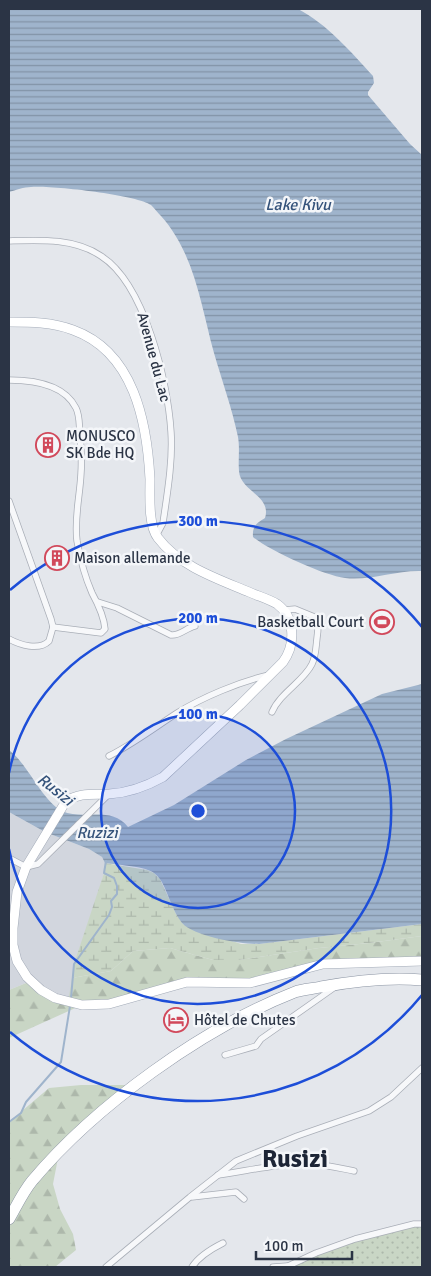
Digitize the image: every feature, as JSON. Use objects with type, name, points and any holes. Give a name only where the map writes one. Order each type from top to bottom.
[{"type":"highway","points":[[9,1220],[31,1182],[96,1118],[144,1080],[220,1028],[296,992],[339,984],[380,980],[422,980]]},
{"type":"main road","points":[[9,322],[36,322],[73,330],[98,344],[113,358],[132,386],[144,427],[148,450],[151,514],[156,536],[162,544],[184,561],[218,579],[275,603],[284,610],[291,626],[291,645],[288,655],[271,674],[163,777],[152,783],[109,794],[78,795],[66,801],[26,867],[17,892],[14,911],[13,945],[17,961],[27,977],[41,990],[82,1006],[109,1004],[187,982],[250,984],[323,964],[422,961]]},
{"type":"street","name":"Avenue du Lac","points":[[9,241],[44,240],[84,247],[111,263],[135,294],[146,319],[166,391],[171,433],[163,523],[156,536]]},
{"type":"street","points":[[9,380],[31,380],[54,388],[68,398],[76,408],[79,419],[81,473],[76,530],[84,569],[92,592],[98,602],[105,630],[101,633],[53,627]]},
{"type":"street","points":[[9,501],[40,583],[53,627],[49,641],[43,646],[34,646],[9,639]]},
{"type":"street","points":[[98,602],[117,608],[171,635],[176,636],[195,626]]},
{"type":"street","points":[[272,712],[277,703],[310,667],[315,656],[317,640],[317,618],[295,609],[284,610]]},
{"type":"street","points":[[109,756],[129,746],[179,712],[208,697],[252,678],[271,674]]},
{"type":"street","points":[[9,858],[26,867],[34,867],[109,794]]},
{"type":"street","points":[[225,1055],[256,1046],[261,1039],[273,1030],[339,984]]},
{"type":"street","points":[[106,1267],[236,1161],[260,1150],[369,1111],[392,1097],[422,1068]]},
{"type":"street","points":[[217,1175],[274,1166],[307,1164],[328,1165],[354,1171]]},
{"type":"street","points":[[190,1197],[236,1192],[244,1200]]},
{"type":"street","points":[[273,1267],[287,1267],[355,1239],[414,1224],[422,1224]]},
{"type":"street","points":[[192,1267],[209,1250],[223,1243]]},
{"type":"shaded area","points":[[9,812],[45,832],[89,849],[102,857],[105,863],[104,873],[68,1002],[31,981],[9,990]]},
{"type":"green space","name":"Basketball Court","points":[[391,614],[394,627],[372,631],[369,617]]},
{"type":"green space","points":[[105,863],[147,870],[154,873],[160,879],[176,914],[183,924],[241,944],[259,944],[422,924],[422,936],[239,960],[213,960],[170,948],[133,951],[111,971],[72,978],[74,964],[104,873]]},
{"type":"green space","points":[[422,936],[422,961],[346,962],[269,978],[200,982],[109,1004],[82,1005],[9,1038],[9,990],[31,981],[68,1002],[72,978],[111,971],[133,951],[170,948],[213,960],[239,960]]},
{"type":"green space","points":[[81,1085],[136,1085],[59,1153],[53,1184],[60,1209],[73,1234],[76,1250],[55,1267],[9,1267],[9,1122],[49,1088]]},
{"type":"green space","points":[[414,1222],[422,1222],[422,1267],[283,1267],[356,1237]]},
{"type":"water","name":"Lake Kivu","points":[[9,9],[298,9],[329,30],[373,76],[374,83],[368,95],[410,144],[422,155],[422,571],[354,579],[345,578],[311,568],[283,555],[253,537],[254,527],[265,518],[266,510],[264,504],[244,484],[241,478],[239,471],[239,441],[233,416],[195,281],[182,247],[173,231],[151,205],[143,201],[74,189],[41,187],[9,192]]},
{"type":"water","name":"Ruzizi","points":[[422,684],[422,924],[259,944],[241,943],[207,936],[188,928],[182,923],[174,911],[162,883],[154,873],[138,867],[105,863],[102,857],[89,849],[45,832],[9,812],[9,750],[25,767],[50,802],[62,811],[70,814],[114,817],[121,820],[128,827],[174,805],[246,760],[286,739],[382,694]]},
{"type":"waterway","points":[[71,998],[74,964],[109,915],[112,907],[111,901],[117,894],[114,878],[104,873],[106,861]]},
{"type":"waterway","points":[[9,1122],[21,1113],[26,1102],[61,1062],[70,1006]]},
{"type":"place","name":"MONUSCO SK Bde HQ","points":[[48,445]]},
{"type":"place","name":"Maison allemande","points":[[57,558]]},
{"type":"place","name":"Basketball Court","points":[[382,622]]},
{"type":"place","name":"Hôtel de Chutes","points":[[176,1020]]},
{"type":"district","name":"Rusizi","points":[[295,1158]]}]
